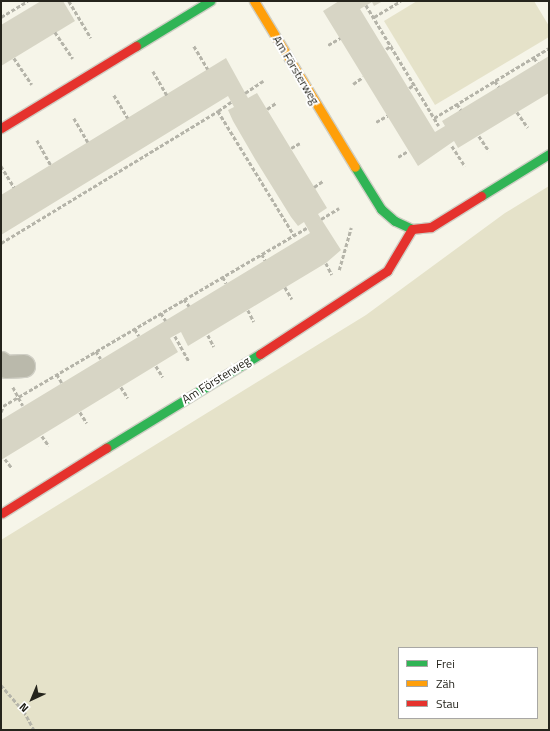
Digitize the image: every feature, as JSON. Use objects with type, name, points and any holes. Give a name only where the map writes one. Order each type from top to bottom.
[{"type":"street","points":[[1,128],[210,1]]},
{"type":"street","name":"Am Försterweg","points":[[2,513],[345,301],[387,271],[412,229],[395,221],[381,209],[254,1]]},
{"type":"street","points":[[412,229],[431,227],[549,154]]},
{"type":"street","points":[[1,363],[6,367],[24,366]]},
{"type":"path","points":[[1,17],[28,1]]},
{"type":"path","points":[[68,1],[91,38]]},
{"type":"path","points":[[374,17],[401,1]]},
{"type":"path","points":[[366,5],[392,45],[439,126]]},
{"type":"path","points":[[55,32],[59,38]]},
{"type":"path","points":[[328,45],[340,38]]},
{"type":"path","points":[[386,49],[392,45]]},
{"type":"path","points":[[194,46],[208,69]]},
{"type":"path","points":[[434,118],[549,48]]},
{"type":"path","points":[[14,58],[43,103]]},
{"type":"path","points":[[534,58],[538,63]]},
{"type":"path","points":[[153,71],[167,95]]},
{"type":"path","points":[[353,84],[363,78]]},
{"type":"path","points":[[245,93],[263,81]]},
{"type":"path","points":[[495,81],[499,87]]},
{"type":"path","points":[[409,88],[415,84]]},
{"type":"path","points":[[114,95],[128,118]]},
{"type":"path","points":[[1,243],[218,112],[231,102]]},
{"type":"path","points":[[267,109],[276,103]]},
{"type":"path","points":[[457,104],[461,110]]},
{"type":"path","points":[[218,112],[294,235]]},
{"type":"path","points":[[517,112],[528,128]]},
{"type":"path","points":[[376,122],[387,116]]},
{"type":"path","points":[[74,118],[88,142]]},
{"type":"path","points":[[479,136],[489,152]]},
{"type":"path","points":[[38,140],[51,165]]},
{"type":"path","points":[[291,148],[300,143]]},
{"type":"path","points":[[452,146],[465,166]]},
{"type":"path","points":[[398,157],[408,151]]},
{"type":"path","points":[[1,166],[14,187]]},
{"type":"path","points":[[314,187],[323,181]]},
{"type":"path","points":[[321,219],[339,208]]},
{"type":"path","points":[[1,412],[3,406],[222,276],[307,228]]},
{"type":"path","points":[[339,270],[351,228]]},
{"type":"path","points":[[262,254],[265,260]]},
{"type":"path","points":[[326,263],[332,275]]},
{"type":"path","points":[[222,276],[226,283]]},
{"type":"path","points":[[285,287],[292,299]]},
{"type":"path","points":[[184,299],[189,306]]},
{"type":"path","points":[[248,310],[254,322]]},
{"type":"path","points":[[161,313],[166,321]]},
{"type":"path","points":[[135,329],[139,336]]},
{"type":"path","points":[[208,335],[214,346]]},
{"type":"path","points":[[175,336],[189,361]]},
{"type":"path","points":[[96,351],[101,359]]},
{"type":"path","points":[[156,366],[163,377]]},
{"type":"path","points":[[57,374],[62,383]]},
{"type":"path","points":[[122,387],[128,398]]},
{"type":"path","points":[[13,388],[24,406]]},
{"type":"path","points":[[80,412],[87,423]]},
{"type":"path","points":[[42,436],[49,446]]},
{"type":"path","points":[[5,458],[12,468]]},
{"type":"path","points":[[1,685],[24,711],[34,730]]},
{"type":"shaded area","points":[[417,1],[534,1],[549,26],[549,37],[435,105],[384,21]]},
{"type":"shaded area","points":[[549,186],[549,730],[1,730],[1,540],[366,315],[505,213]]},
{"type":"building","points":[[41,1],[63,1],[75,21],[1,66],[1,25]]},
{"type":"building","points":[[339,1],[383,1],[374,6],[372,2],[360,9],[435,132],[445,126],[442,121],[549,56],[549,93],[458,148],[454,141],[418,166],[323,11]]},
{"type":"building","points":[[226,58],[248,98],[257,93],[327,208],[318,214],[341,250],[326,263],[188,346],[181,332],[170,338],[178,352],[1,460],[1,420],[310,233],[304,222],[298,226],[291,217],[255,159],[228,110],[234,107],[228,96],[1,235],[1,195]]},
{"type":"traffic: fast","points":[[136,46],[210,1]]},
{"type":"traffic: fast","points":[[481,196],[549,154]]},
{"type":"traffic: fast","points":[[355,167],[381,209],[395,221],[412,229]]},
{"type":"traffic: fast","points":[[106,448],[260,354]]},
{"type":"traffic: slow","points":[[254,1],[355,167]]},
{"type":"traffic: jam","points":[[1,128],[136,46]]},
{"type":"traffic: jam","points":[[260,354],[387,271],[412,229],[431,227],[481,196]]},
{"type":"traffic: jam","points":[[2,513],[106,448]]}]
